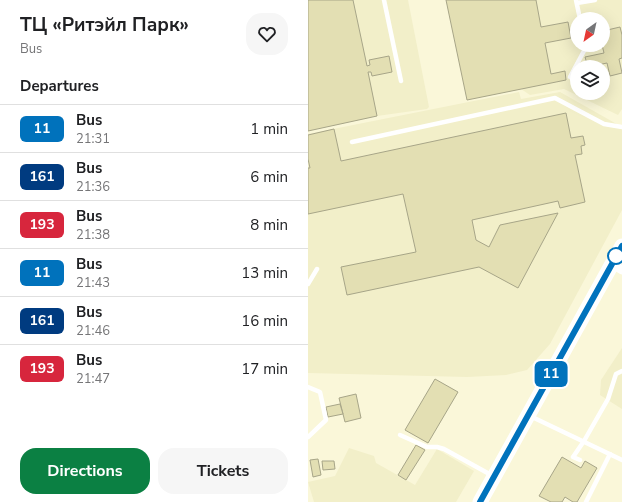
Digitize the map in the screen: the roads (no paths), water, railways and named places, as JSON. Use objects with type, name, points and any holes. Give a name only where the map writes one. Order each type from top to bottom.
[{"type":"main road","points":[[480,502],[528,415],[617,267],[622,246]]},
{"type":"lane","points":[[384,0],[401,80]]},
{"type":"lane","points":[[579,12],[577,2],[595,0]]},
{"type":"lane","points":[[352,142],[554,98],[604,124],[622,127]]},
{"type":"lane","points":[[308,284],[317,269]]},
{"type":"lane","points":[[580,460],[573,457],[584,442],[608,399],[616,374],[622,371]]},
{"type":"lane","points":[[308,387],[320,392],[326,420],[308,437]]},
{"type":"lane","points":[[528,415],[622,460]]},
{"type":"lane","points":[[400,435],[427,447],[444,449],[494,477]]},
{"type":"lane","points":[[586,502],[610,454]]}]
